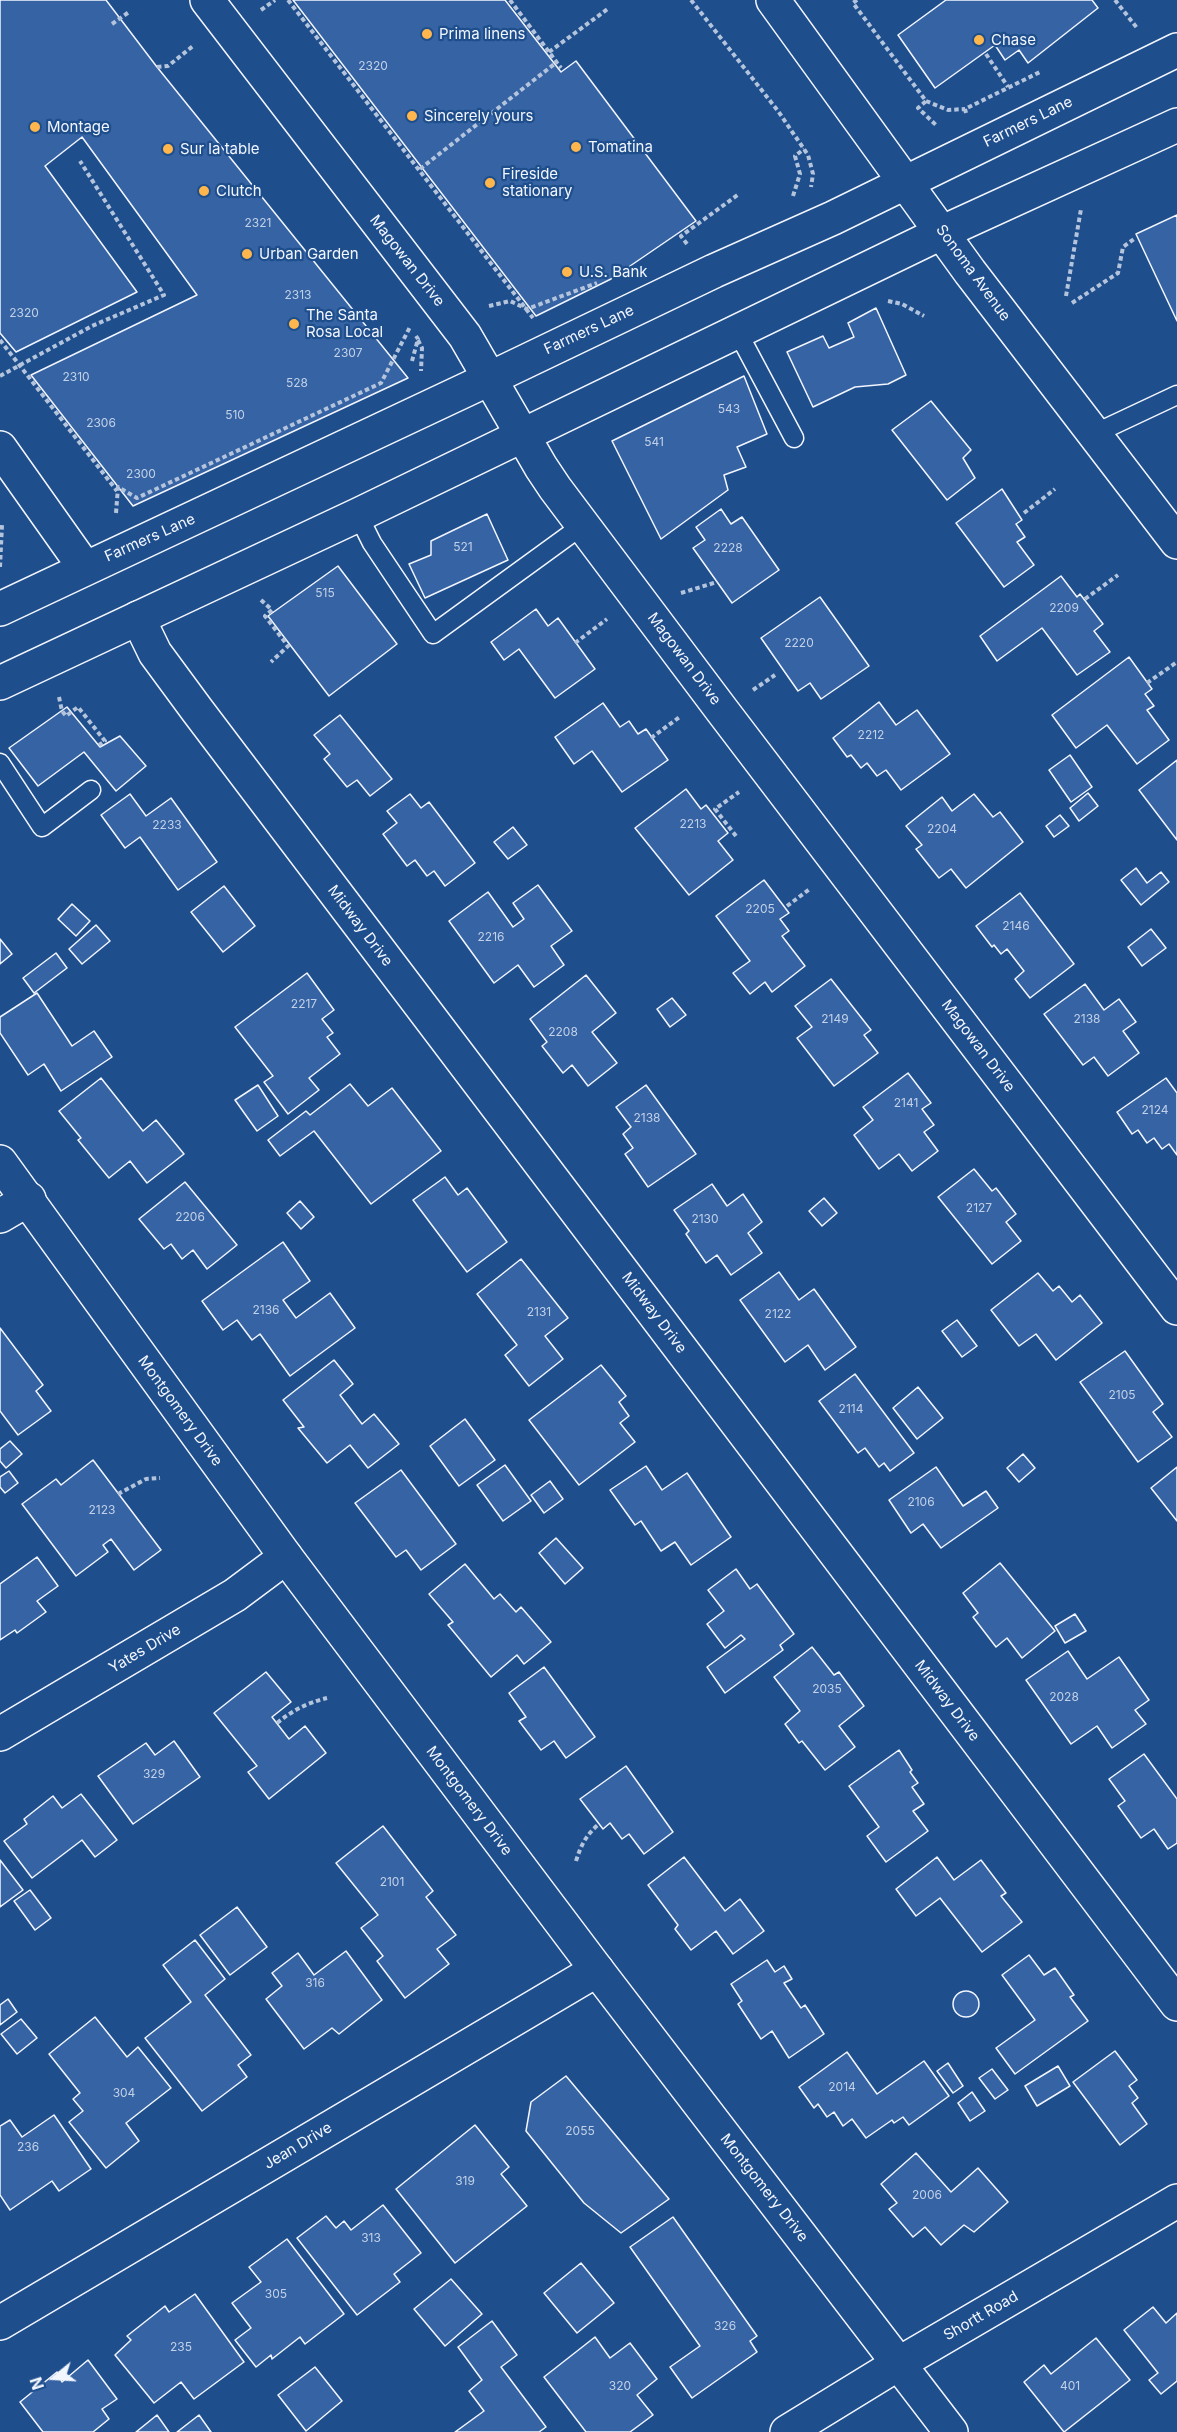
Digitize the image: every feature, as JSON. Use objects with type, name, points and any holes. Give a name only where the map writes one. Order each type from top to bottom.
[{"type":"street","name":"Magowan Drive","points":[[207,0],[465,336],[492,378],[541,467],[584,525],[721,709],[1177,1308]]},
{"type":"street","name":"Sonoma Avenue","points":[[785,4],[878,146],[970,272],[1177,542]]},
{"type":"street","name":"Farmers Lane","points":[[0,609],[906,182],[1177,50]]},
{"type":"street","points":[[0,684],[358,515],[943,232],[1177,125]]},
{"type":"street","points":[[0,448],[85,568]]},
{"type":"street","name":"Midway Drive","points":[[138,618],[155,653],[197,710],[1177,2004]]},
{"type":"street","name":"Montgomery Drive","points":[[0,1162],[286,1557],[597,1970],[951,2432]]},
{"type":"street","points":[[0,1216],[29,1199]]},
{"type":"street","name":"Yates Drive","points":[[0,1734],[235,1595],[286,1557]]},
{"type":"street","name":"Jean Drive","points":[[0,2323],[597,1970]]},
{"type":"street","name":"Shortt Road","points":[[787,2432],[898,2364],[1177,2201]]},
{"type":"lane","points":[[737,331],[794,438]]},
{"type":"lane","points":[[1094,434],[1177,395]]},
{"type":"lane","points":[[358,515],[372,543],[432,634],[584,525]]},
{"type":"lane","points":[[0,763],[42,827],[90,790]]},
{"type":"path","points":[[259,12],[275,0]]},
{"type":"path","points":[[288,0],[527,309]]},
{"type":"path","points":[[510,0],[561,68]]},
{"type":"path","points":[[691,0],[778,111],[808,155],[813,174],[810,190]]},
{"type":"path","points":[[857,0],[853,3],[926,101],[948,110],[964,109],[1041,72]]},
{"type":"path","points":[[1115,0],[1138,28],[1127,33]]},
{"type":"path","points":[[549,52],[609,8]]},
{"type":"path","points":[[112,24],[129,12]]},
{"type":"path","points":[[157,67],[168,66],[193,46]]},
{"type":"path","points":[[986,54],[1008,87]]},
{"type":"path","points":[[420,170],[556,62]]},
{"type":"path","points":[[926,101],[918,108],[932,124]]},
{"type":"path","points":[[964,109],[970,122]]},
{"type":"path","points":[[801,195],[791,200],[800,174],[795,156],[804,149]]},
{"type":"path","points":[[0,376],[92,326],[164,295],[80,161]]},
{"type":"path","points":[[689,247],[681,236],[739,194]]},
{"type":"path","points":[[1066,296],[1081,208]]},
{"type":"path","points":[[1072,303],[1118,273],[1123,247],[1134,239]]},
{"type":"path","points":[[481,309],[510,301],[527,309],[603,280]]},
{"type":"path","points":[[881,301],[902,304],[924,316]]},
{"type":"path","points":[[116,520],[118,487],[137,498],[381,382],[409,326],[418,339],[422,348],[422,357],[412,361],[418,339]]},
{"type":"path","points":[[0,340],[118,492]]},
{"type":"path","points":[[1024,513],[1055,489]]},
{"type":"path","points":[[0,568],[2,525]]},
{"type":"path","points":[[1085,599],[1118,574]]},
{"type":"path","points":[[675,596],[717,582]]},
{"type":"path","points":[[254,593],[272,610],[265,616],[288,646],[271,662]]},
{"type":"path","points":[[575,643],[610,616]]},
{"type":"path","points":[[1147,683],[1177,662]]},
{"type":"path","points":[[748,694],[775,675]]},
{"type":"path","points":[[62,711],[66,716],[78,707],[105,741],[99,746]]},
{"type":"path","points":[[651,738],[684,713]]},
{"type":"path","points":[[736,837],[715,809],[741,789]]},
{"type":"path","points":[[787,906],[814,885]]},
{"type":"path","points":[[118,1494],[146,1479],[160,1478]]},
{"type":"path","points":[[276,1723],[293,1710],[309,1702],[327,1698]]},
{"type":"path","points":[[576,1861],[581,1844],[599,1824]]},
{"type":"building","points":[[0,0],[106,0],[157,67],[408,378],[133,506],[31,375],[197,295],[82,137],[45,166],[137,292],[16,352],[0,333]]},
{"type":"building","points":[[293,0],[505,0],[561,72],[576,61],[696,221],[611,279],[536,316]]},
{"type":"building","name":"Chase","points":[[946,0],[1092,0],[1098,8],[1028,63],[1019,50],[1005,60],[995,45],[935,88],[898,35]]},
{"type":"building","points":[[1177,215],[1177,321],[1136,234]]},
{"type":"building","points":[[876,308],[906,375],[888,384],[855,387],[813,407],[787,352],[823,336],[829,348],[854,337],[848,323]]},
{"type":"building","points":[[744,376],[767,434],[737,447],[746,467],[724,475],[728,490],[661,539],[612,441]]},
{"type":"building","points":[[931,401],[971,450],[963,458],[975,478],[947,500],[892,430]]},
{"type":"building","points":[[1002,489],[1022,520],[1016,524],[1025,537],[1017,542],[1034,565],[1004,587],[956,523]]},
{"type":"building","points":[[721,509],[731,524],[742,517],[779,570],[732,603],[693,548],[705,540],[696,527]]},
{"type":"building","points":[[487,514],[508,560],[425,598],[409,564],[431,555],[431,541]]},
{"type":"building","points":[[338,566],[397,644],[329,696],[268,616]]},
{"type":"building","points":[[1061,576],[1077,597],[1080,594],[1103,624],[1094,631],[1110,652],[1077,675],[1042,628],[997,661],[980,636]]},
{"type":"building","points":[[820,597],[869,666],[821,699],[810,683],[798,691],[761,638]]},
{"type":"building","points":[[536,609],[548,626],[558,618],[595,669],[555,698],[519,649],[504,660],[491,642]]},
{"type":"building","points":[[1129,657],[1152,689],[1145,694],[1154,706],[1147,710],[1169,740],[1137,764],[1107,725],[1076,748],[1052,715]]},
{"type":"building","points":[[879,702],[896,725],[917,710],[950,754],[901,790],[886,770],[877,776],[867,763],[861,768],[851,755],[847,757],[833,738]]},
{"type":"building","points":[[603,703],[620,727],[629,721],[638,734],[646,729],[668,760],[622,792],[592,751],[574,764],[555,737]]},
{"type":"building","points":[[67,707],[100,747],[120,736],[146,766],[116,791],[84,752],[38,786],[9,748]]},
{"type":"building","points":[[340,715],[392,779],[370,796],[357,780],[347,787],[324,759],[330,754],[314,735]]},
{"type":"building","points":[[1070,755],[1092,787],[1071,802],[1049,770]]},
{"type":"building","points":[[1177,760],[1177,840],[1139,790]]},
{"type":"building","points":[[686,789],[701,809],[706,805],[728,833],[718,841],[733,860],[689,895],[635,828]]},
{"type":"building","points":[[1088,793],[1098,806],[1079,821],[1070,808]]},
{"type":"building","points":[[130,794],[146,816],[171,798],[217,862],[178,890],[140,837],[125,848],[101,815]]},
{"type":"building","points":[[410,794],[421,808],[429,802],[475,863],[445,886],[434,871],[427,876],[415,860],[407,866],[383,834],[397,823],[387,811]]},
{"type":"building","points":[[974,794],[993,817],[1000,812],[1023,842],[966,888],[951,869],[939,878],[916,849],[922,845],[906,826],[942,797],[952,811]]},
{"type":"building","points":[[1060,815],[1069,826],[1054,837],[1046,826]]},
{"type":"building","points":[[513,827],[527,845],[508,859],[494,842]]},
{"type":"building","points":[[1136,868],[1147,883],[1161,872],[1169,882],[1141,905],[1121,880]]},
{"type":"building","points":[[764,880],[789,913],[780,919],[789,931],[782,936],[805,966],[772,992],[765,982],[750,994],[733,973],[750,961],[716,916]]},
{"type":"building","points":[[538,885],[572,931],[551,946],[564,965],[534,987],[518,965],[494,983],[449,921],[488,892],[513,927],[524,919],[513,903]]},
{"type":"building","points":[[224,886],[255,926],[223,952],[191,912]]},
{"type":"building","points":[[1020,893],[1074,964],[1030,998],[1015,979],[1024,971],[1007,949],[1001,954],[994,945],[992,947],[976,926]]},
{"type":"building","points":[[72,904],[90,921],[76,936],[58,919]]},
{"type":"building","points":[[96,925],[110,941],[82,964],[69,949]]},
{"type":"building","points":[[1151,929],[1166,948],[1142,966],[1128,947]]},
{"type":"building","points":[[0,939],[12,954],[0,964]]},
{"type":"building","points":[[56,953],[67,968],[34,993],[23,978]]},
{"type":"building","points":[[307,973],[334,1010],[322,1019],[333,1033],[327,1037],[340,1054],[309,1078],[319,1090],[288,1114],[264,1082],[273,1076],[235,1027]]},
{"type":"building","points":[[586,975],[616,1013],[592,1032],[617,1063],[588,1086],[572,1065],[563,1073],[542,1046],[547,1042],[530,1019]]},
{"type":"building","points":[[831,979],[871,1030],[864,1035],[878,1053],[834,1086],[797,1038],[812,1027],[795,1006]]},
{"type":"building","points":[[1085,984],[1104,1010],[1119,999],[1136,1022],[1123,1031],[1139,1053],[1108,1076],[1094,1057],[1083,1065],[1044,1014]]},
{"type":"building","points":[[37,993],[72,1046],[94,1031],[112,1057],[61,1091],[44,1064],[28,1075],[0,1033],[0,1017]]},
{"type":"building","points":[[672,998],[686,1015],[670,1027],[657,1009]]},
{"type":"building","points":[[908,1073],[931,1103],[922,1109],[934,1125],[924,1132],[938,1151],[912,1171],[899,1154],[879,1169],[854,1135],[873,1120],[863,1107]]},
{"type":"building","points":[[101,1078],[143,1131],[156,1120],[184,1154],[147,1183],[130,1161],[109,1178],[78,1140],[81,1138],[59,1111]]},
{"type":"building","points":[[1166,1078],[1177,1093],[1177,1155],[1169,1144],[1162,1149],[1154,1138],[1147,1143],[1138,1130],[1132,1134],[1117,1112]]},
{"type":"building","points":[[350,1084],[368,1106],[392,1088],[441,1151],[371,1204],[314,1131],[280,1156],[268,1140],[306,1111],[310,1115]]},
{"type":"building","points":[[258,1085],[278,1116],[257,1131],[235,1100]]},
{"type":"building","points":[[646,1085],[696,1154],[648,1187],[625,1154],[633,1148],[623,1134],[631,1127],[616,1107]]},
{"type":"building","points":[[974,1169],[992,1191],[996,1188],[1016,1214],[1006,1222],[1021,1241],[992,1264],[938,1197]]},
{"type":"building","points":[[445,1177],[458,1195],[467,1188],[507,1242],[467,1272],[413,1200]]},
{"type":"building","points":[[185,1182],[237,1245],[207,1269],[193,1250],[182,1259],[171,1244],[164,1249],[139,1219]]},
{"type":"building","points":[[712,1184],[727,1206],[743,1194],[762,1222],[748,1233],[762,1253],[731,1275],[717,1255],[706,1263],[686,1234],[689,1231],[674,1210]]},
{"type":"building","points":[[824,1198],[837,1213],[822,1226],[809,1211]]},
{"type":"building","points":[[300,1201],[314,1217],[301,1229],[287,1213]]},
{"type":"building","points":[[283,1242],[310,1281],[283,1300],[296,1318],[330,1293],[355,1328],[290,1376],[260,1334],[252,1340],[237,1320],[223,1330],[202,1301]]},
{"type":"building","points":[[521,1259],[568,1318],[545,1336],[563,1359],[529,1386],[505,1355],[517,1345],[477,1294]]},
{"type":"building","points":[[779,1272],[799,1300],[814,1289],[856,1347],[825,1370],[808,1345],[785,1362],[740,1300]]},
{"type":"building","points":[[1038,1273],[1053,1291],[1059,1286],[1072,1302],[1080,1295],[1102,1323],[1056,1360],[1036,1334],[1019,1346],[991,1310]]},
{"type":"building","points":[[957,1320],[977,1346],[962,1357],[942,1331]]},
{"type":"building","points":[[0,1328],[43,1385],[36,1391],[51,1411],[18,1435],[0,1411]]},
{"type":"building","points":[[1125,1351],[1163,1404],[1153,1412],[1172,1437],[1138,1462],[1080,1382]]},
{"type":"building","points":[[334,1360],[353,1384],[340,1395],[362,1424],[374,1414],[399,1444],[368,1468],[350,1445],[327,1463],[298,1428],[304,1427],[283,1400]]},
{"type":"building","points":[[601,1365],[626,1396],[619,1402],[629,1416],[620,1423],[635,1442],[579,1485],[529,1420]]},
{"type":"building","points":[[855,1374],[914,1453],[890,1471],[884,1463],[879,1467],[865,1448],[858,1453],[819,1401]]},
{"type":"building","points":[[918,1387],[943,1418],[917,1439],[893,1408]]},
{"type":"building","points":[[465,1419],[495,1460],[459,1486],[430,1446]]},
{"type":"building","points":[[10,1441],[22,1454],[6,1468],[0,1461],[0,1449]]},
{"type":"building","points":[[1023,1454],[1035,1468],[1019,1482],[1007,1468]]},
{"type":"building","points":[[93,1460],[161,1550],[134,1570],[111,1539],[103,1545],[108,1552],[76,1576],[22,1504],[56,1479],[61,1485]]},
{"type":"building","points":[[505,1465],[531,1501],[503,1521],[477,1485]]},
{"type":"building","points":[[646,1466],[662,1490],[687,1473],[731,1537],[691,1565],[675,1542],[661,1551],[641,1521],[635,1525],[610,1490]]},
{"type":"building","points":[[936,1467],[963,1506],[986,1491],[998,1508],[941,1548],[923,1524],[911,1533],[889,1500]]},
{"type":"building","points":[[1177,1467],[1177,1521],[1151,1488]]},
{"type":"building","points":[[401,1470],[456,1544],[421,1570],[406,1550],[396,1557],[355,1503]]},
{"type":"building","points":[[9,1471],[18,1483],[5,1493],[0,1487],[0,1477]]},
{"type":"building","points":[[550,1481],[563,1499],[544,1513],[531,1495]]},
{"type":"building","points":[[556,1538],[583,1568],[565,1584],[539,1553]]},
{"type":"building","points":[[37,1557],[58,1586],[37,1601],[46,1612],[17,1633],[15,1630],[0,1640],[0,1584]]},
{"type":"building","points":[[1000,1563],[1055,1631],[1022,1658],[1007,1638],[996,1647],[973,1617],[978,1613],[963,1593]]},
{"type":"building","points":[[465,1564],[494,1599],[500,1594],[516,1612],[521,1607],[551,1642],[524,1664],[517,1655],[491,1677],[448,1625],[453,1622],[429,1594]]},
{"type":"building","points":[[736,1569],[750,1589],[757,1584],[794,1634],[780,1645],[783,1650],[725,1693],[707,1667],[745,1639],[741,1635],[725,1648],[707,1624],[724,1611],[708,1590]]},
{"type":"building","points":[[1075,1614],[1086,1631],[1065,1643],[1055,1626]]},
{"type":"building","points":[[812,1647],[834,1675],[839,1672],[864,1706],[839,1726],[855,1747],[825,1770],[802,1741],[799,1743],[785,1724],[800,1711],[774,1677]]},
{"type":"building","points":[[1068,1651],[1087,1679],[1119,1657],[1149,1700],[1135,1710],[1146,1724],[1112,1748],[1097,1726],[1071,1744],[1026,1680]]},
{"type":"building","points":[[544,1667],[595,1737],[566,1758],[554,1741],[541,1750],[519,1721],[526,1717],[509,1693]]},
{"type":"building","points":[[266,1672],[291,1702],[272,1717],[289,1739],[305,1726],[326,1753],[269,1799],[248,1772],[257,1766],[214,1713]]},
{"type":"building","points":[[174,1741],[200,1777],[133,1824],[98,1776],[146,1743],[155,1755]]},
{"type":"building","points":[[899,1750],[918,1783],[912,1787],[924,1804],[913,1811],[928,1831],[886,1862],[867,1836],[879,1827],[849,1786]]},
{"type":"building","points":[[1144,1754],[1177,1799],[1177,1843],[1168,1849],[1154,1829],[1141,1838],[1118,1806],[1125,1801],[1109,1779]]},
{"type":"building","points":[[626,1766],[673,1832],[644,1854],[629,1834],[622,1839],[610,1823],[603,1829],[580,1799]]},
{"type":"building","points":[[81,1794],[117,1840],[95,1857],[82,1840],[32,1878],[4,1841],[27,1824],[24,1819],[53,1796],[62,1808]]},
{"type":"building","points":[[383,1826],[433,1891],[426,1897],[456,1935],[437,1949],[449,1964],[405,1998],[377,1961],[383,1956],[361,1928],[378,1915],[336,1863]]},
{"type":"building","points":[[684,1857],[725,1911],[740,1899],[764,1931],[733,1954],[716,1931],[691,1950],[675,1929],[678,1925],[648,1885]]},
{"type":"building","points":[[937,1857],[954,1880],[981,1860],[1006,1893],[1001,1896],[1022,1922],[982,1952],[940,1898],[916,1916],[896,1889]]},
{"type":"building","points":[[0,1860],[23,1890],[0,1907]]},
{"type":"building","points":[[30,1890],[51,1918],[35,1930],[14,1901]]},
{"type":"building","points":[[237,1907],[267,1947],[230,1975],[200,1935]]},
{"type":"building","points":[[195,1940],[225,1979],[205,1995],[251,2055],[238,2065],[247,2077],[202,2111],[145,2038],[191,2002],[163,1965]]},
{"type":"building","points":[[346,1951],[382,2000],[339,2034],[332,2028],[304,2049],[266,1999],[282,1986],[272,1973],[298,1953],[314,1975]]},
{"type":"building","points":[[1029,1955],[1044,1975],[1055,1968],[1074,1995],[1070,1997],[1088,2021],[1015,2074],[996,2048],[1035,2020],[1002,1975]]},
{"type":"building","points":[[767,1960],[775,1972],[784,1966],[792,1979],[784,1983],[801,2008],[805,2005],[824,2034],[789,2058],[772,2031],[761,2039],[738,2004],[742,2001],[731,1984]]},
{"type":"building","points":[[966,1991],[975,1995],[979,2004],[975,2013],[966,2017],[957,2013],[953,2004],[957,1995]]},
{"type":"building","points":[[8,1999],[17,2012],[0,2025],[0,2005]]},
{"type":"building","points":[[95,2017],[127,2057],[138,2047],[171,2088],[126,2123],[139,2141],[106,2168],[69,2122],[83,2111],[73,2099],[80,2093],[49,2054]]},
{"type":"building","points":[[21,2019],[37,2038],[17,2054],[1,2034]]},
{"type":"building","points":[[1115,2051],[1137,2080],[1129,2086],[1138,2098],[1132,2103],[1147,2124],[1120,2145],[1073,2082]]},
{"type":"building","points":[[847,2052],[877,2094],[924,2061],[949,2096],[909,2125],[903,2117],[894,2123],[892,2120],[866,2138],[852,2119],[843,2126],[834,2112],[827,2117],[818,2104],[814,2108],[799,2087]]},
{"type":"building","points":[[948,2063],[963,2086],[953,2093],[937,2071]]},
{"type":"building","points":[[1058,2066],[1070,2086],[1037,2106],[1025,2086]]},
{"type":"building","points":[[992,2069],[1008,2090],[995,2099],[979,2078]]},
{"type":"building","points":[[566,2076],[669,2199],[621,2233],[584,2203],[526,2131],[531,2102]]},
{"type":"building","points":[[972,2092],[985,2111],[970,2121],[958,2103]]},
{"type":"building","points":[[54,2115],[91,2169],[59,2191],[52,2181],[10,2210],[0,2195],[0,2126],[10,2120],[22,2137]]},
{"type":"building","points":[[475,2125],[509,2167],[501,2174],[527,2206],[455,2263],[396,2189]]},
{"type":"building","points":[[916,2153],[951,2192],[978,2168],[1008,2202],[974,2232],[964,2225],[941,2245],[925,2227],[913,2237],[889,2209],[897,2203],[881,2184]]},
{"type":"building","points":[[383,2205],[421,2253],[394,2274],[400,2282],[357,2315],[297,2238],[326,2216],[336,2228],[344,2221],[351,2230]]},
{"type":"building","points":[[673,2217],[757,2336],[750,2341],[757,2352],[692,2398],[670,2367],[700,2346],[630,2247]]},
{"type":"building","points":[[287,2239],[344,2314],[305,2344],[300,2337],[272,2359],[271,2355],[256,2367],[235,2340],[251,2328],[232,2303],[261,2282],[249,2267]]},
{"type":"building","points":[[581,2263],[614,2303],[577,2333],[544,2293]]},
{"type":"building","points":[[451,2279],[482,2314],[445,2346],[414,2309]]},
{"type":"building","points":[[195,2294],[244,2362],[194,2399],[181,2382],[154,2403],[115,2355],[131,2340],[127,2336],[165,2306],[169,2312]]},
{"type":"building","points":[[1153,2307],[1166,2323],[1177,2313],[1177,2381],[1161,2394],[1149,2380],[1158,2373],[1124,2330]]},
{"type":"building","points":[[492,2321],[517,2355],[501,2367],[546,2427],[539,2432],[455,2432],[484,2411],[469,2391],[482,2380],[458,2347]]},
{"type":"building","points":[[595,2337],[610,2358],[630,2343],[657,2379],[637,2395],[653,2415],[630,2432],[586,2432],[544,2377]]},
{"type":"building","points":[[1096,2338],[1130,2380],[1064,2432],[1024,2382],[1044,2365],[1051,2374]]},
{"type":"building","points":[[88,2360],[117,2399],[102,2409],[109,2419],[93,2432],[43,2432],[20,2402],[57,2372],[62,2382]]},
{"type":"building","points":[[315,2367],[342,2401],[306,2431],[278,2395]]},
{"type":"building","points":[[157,2415],[169,2432],[136,2432]]},
{"type":"building","points":[[199,2415],[211,2432],[177,2432]]},
{"type":"place","name":"Prima linens","points":[[427,34]]},
{"type":"place","name":"Chase","points":[[979,40]]},
{"type":"place","name":"Sincerely yours","points":[[412,116]]},
{"type":"place","name":"Montage","points":[[35,127]]},
{"type":"place","name":"Tomatina","points":[[576,147]]},
{"type":"place","name":"Sur la table","points":[[168,149]]},
{"type":"place","name":"Fireside stationary","points":[[490,183]]},
{"type":"place","name":"Clutch","points":[[204,191]]},
{"type":"place","name":"Urban Garden","points":[[247,254]]},
{"type":"place","name":"U.S. Bank","points":[[567,272]]},
{"type":"place","name":"The Santa Rosa Local","points":[[294,324]]}]
